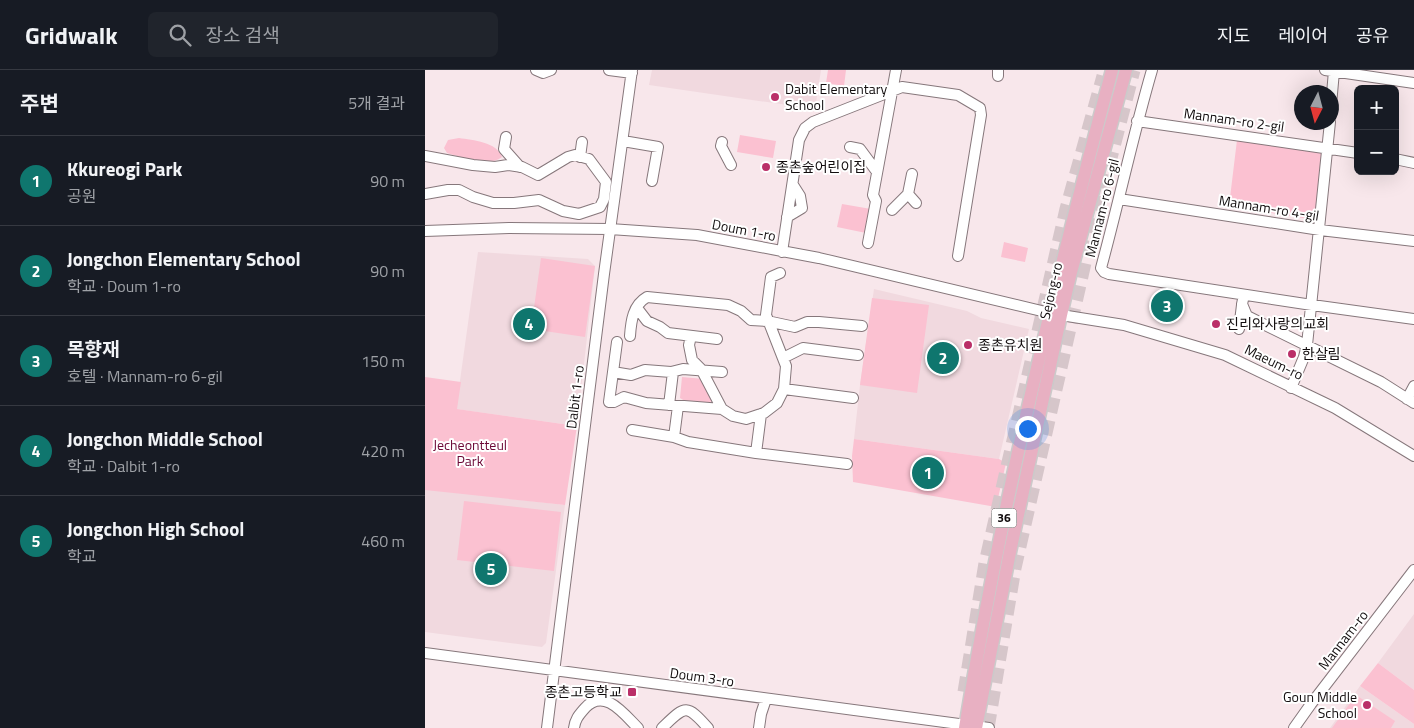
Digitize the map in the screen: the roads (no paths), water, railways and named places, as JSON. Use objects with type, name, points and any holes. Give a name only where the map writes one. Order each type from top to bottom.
[{"type":"main road","name":"Sejong-ro","points":[[970,727],[995,559],[1056,314],[1112,70]]},
{"type":"main road","name":"Sejong-ro","points":[[1056,314],[1070,276],[1125,70]]},
{"type":"street","points":[[536,70],[543,73],[551,70]]},
{"type":"street","points":[[609,70],[632,71]]},
{"type":"street","points":[[869,243],[876,201],[873,194],[896,70]]},
{"type":"street","name":"Mannam-ro 6-gil","points":[[1152,70],[1137,121],[1101,268],[1104,272],[1243,299],[1414,319]]},
{"type":"street","name":"Dalbit 1-ro","points":[[547,728],[610,229],[632,71]]},
{"type":"street","points":[[1330,85],[1329,71],[1414,83]]},
{"type":"street","points":[[782,252],[799,140],[805,128],[813,122],[892,89],[910,86],[958,95],[980,108],[981,115],[958,256]]},
{"type":"street","name":"Mannam-ro 2-gil","points":[[1137,121],[1354,152]]},
{"type":"street","points":[[1291,388],[1307,345],[1329,130]]},
{"type":"street","points":[[425,194],[459,190],[473,197],[493,203],[539,200],[563,211],[579,214],[600,206],[605,199],[606,182],[589,159],[575,155],[568,157],[539,175],[520,166],[504,149],[505,137]]},
{"type":"street","points":[[623,141],[657,147],[652,181]]},
{"type":"street","points":[[580,157],[582,142]]},
{"type":"street","points":[[722,142],[721,146],[731,165]]},
{"type":"street","points":[[849,147],[860,149],[877,172]]},
{"type":"street","points":[[425,156],[473,165],[495,167],[520,166]]},
{"type":"street","points":[[1399,160],[1414,163]]},
{"type":"street","points":[[892,210],[908,194],[912,174]]},
{"type":"street","points":[[908,194],[915,203]]},
{"type":"street","name":"Mannam-ro 4-gil","points":[[1119,199],[1320,230],[1414,242]]},
{"type":"street","name":"Doum 1-ro","points":[[425,230],[509,228],[610,229],[697,236],[819,258],[1056,314]]},
{"type":"street","points":[[617,342],[609,402],[614,402],[624,397],[635,402],[722,409],[733,416],[746,419],[761,414],[777,403],[784,389],[786,366],[766,315],[771,277],[780,273]]},
{"type":"street","points":[[630,336],[632,316],[642,300],[647,297],[728,305],[741,311],[751,320],[767,321],[795,327],[807,322],[862,326]]},
{"type":"street","points":[[1239,329],[1243,299]]},
{"type":"street","points":[[1243,299],[1247,316],[1381,382],[1410,401],[1414,386]]},
{"type":"street","points":[[637,308],[647,321],[660,326],[668,333],[717,339]]},
{"type":"street","name":"Maeum-ro","points":[[1056,314],[1124,325],[1225,355],[1335,408],[1414,456]]},
{"type":"street","points":[[691,336],[689,345],[692,360],[701,369],[722,409]]},
{"type":"street","points":[[783,358],[803,348],[859,355]]},
{"type":"street","points":[[613,372],[631,375],[645,370],[673,372],[683,369],[701,369],[722,372]]},
{"type":"street","points":[[673,372],[674,437]]},
{"type":"street","points":[[784,389],[853,398]]},
{"type":"street","points":[[756,453],[761,414]]},
{"type":"street","points":[[632,430],[674,437],[688,442],[756,453],[847,464]]},
{"type":"street","name":"Mannam-ro","points":[[1294,728],[1414,570]]},
{"type":"street","name":"Doum 3-ro","points":[[425,653],[970,727],[989,728]]},
{"type":"street","points":[[759,728],[766,699]]},
{"type":"street","points":[[574,728],[575,720],[587,705],[595,700],[604,700],[614,704],[638,728]]},
{"type":"street","points":[[662,728],[680,711],[687,710],[694,713],[708,728]]},
{"type":"tunnel","points":[[987,728],[1014,568],[1095,215],[1133,70]]},
{"type":"tunnel","points":[[965,692],[986,563],[1067,209],[1104,76]]},
{"type":"place","name":"Dabit Elementary School","points":[[775,97]]},
{"type":"place","name":"종촌숲어린이집","points":[[766,167]]},
{"type":"place","name":"목향재","points":[[1167,306]]},
{"type":"place","name":"Jongchon Middle School","points":[[529,324]]},
{"type":"place","name":"진리와사랑의교회","points":[[1216,324]]},
{"type":"place","name":"종촌유치원","points":[[968,345]]},
{"type":"place","name":"한살림","points":[[1292,354]]},
{"type":"place","name":"Jongchon Elementary School","points":[[943,358]]},
{"type":"place","name":"Kkureogi Park","points":[[928,473]]},
{"type":"place","name":"Jongchon High School","points":[[491,569]]},
{"type":"place","name":"종촌고등학교","points":[[632,692]]},
{"type":"place","name":"Goun Middle School","points":[[1367,705]]},
{"type":"park label","name":"Jecheontteul Park","points":[[470,454]]}]
